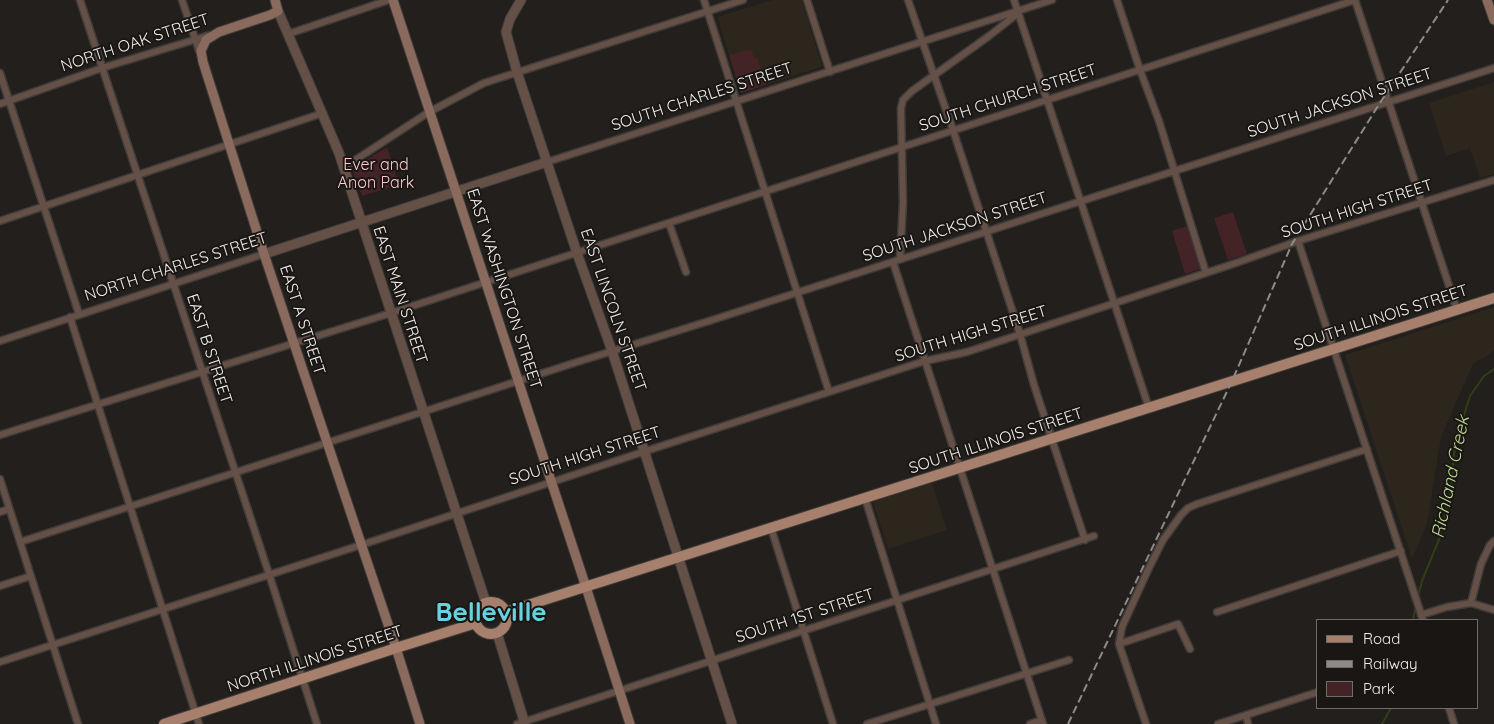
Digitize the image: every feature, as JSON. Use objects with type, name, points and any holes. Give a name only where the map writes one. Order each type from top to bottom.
[{"type":"main road","name":"EAST MAIN STREET","points":[[275,0],[278,11]]},
{"type":"main road","name":"EAST WASHINGTON STREET","points":[[393,0],[630,724]]},
{"type":"main road","points":[[1488,0],[1494,20]]},
{"type":"main road","name":"NORTH OAK STREET","points":[[219,32],[278,11]]},
{"type":"main road","points":[[203,62],[202,51],[206,40],[219,32]]},
{"type":"main road","name":"EAST A STREET","points":[[203,62],[264,254],[420,724]]},
{"type":"main road","name":"SOUTH ILLINOIS STREET","points":[[506,612],[1494,298]]},
{"type":"main road","points":[[494,602],[499,604],[506,612],[504,628],[497,633],[489,634],[484,632],[476,623],[476,612],[479,607],[486,603],[494,602]]},
{"type":"main road","name":"NORTH ILLINOIS STREET","points":[[164,724],[476,623]]},
{"type":"street","name":"EAST B STREET","points":[[80,0],[317,724]]},
{"type":"street","name":"EAST A STREET","points":[[182,0],[203,62]]},
{"type":"street","points":[[288,34],[388,0]]},
{"type":"street","name":"EAST LINCOLN STREET","points":[[522,0],[510,19],[506,32],[517,72],[577,253],[612,351],[732,724]]},
{"type":"street","points":[[704,0],[829,392]]},
{"type":"street","points":[[343,168],[429,112],[484,83],[743,0]]},
{"type":"street","points":[[807,0],[830,72]]},
{"type":"street","points":[[908,0],[954,130],[1084,540]]},
{"type":"street","points":[[1014,0],[1149,408]]},
{"type":"street","points":[[1030,724],[1043,722],[925,361],[896,261],[903,203],[902,100],[989,36],[1018,11],[1036,0]]},
{"type":"street","name":"SOUTH CHARLES STREET","points":[[361,222],[1052,0]]},
{"type":"street","points":[[1117,0],[1159,122],[1206,273]]},
{"type":"street","points":[[1355,0],[1457,310]]},
{"type":"street","name":"SOUTH CHURCH STREET","points":[[0,435],[391,313],[1355,0]]},
{"type":"street","name":"EAST MAIN STREET","points":[[278,11],[339,153],[486,603]]},
{"type":"street","name":"NORTH OAK STREET","points":[[0,104],[102,68],[219,32]]},
{"type":"street","name":"SOUTH JACKSON STREET","points":[[20,542],[1494,68]]},
{"type":"street","points":[[0,73],[79,314]]},
{"type":"street","points":[[0,221],[322,113]]},
{"type":"street","name":"SOUTH HIGH STREET","points":[[0,662],[456,514],[551,481],[925,361],[967,352],[1298,241],[1494,180]]},
{"type":"street","name":"NORTH CHARLES STREET","points":[[0,340],[361,222]]},
{"type":"street","points":[[669,223],[686,272]]},
{"type":"street","points":[[1298,241],[1422,616],[1447,607],[1471,603],[1494,610]]},
{"type":"street","points":[[70,317],[199,724]]},
{"type":"street","points":[[1146,724],[1119,644],[1122,627],[1148,570],[1163,540],[1181,515],[1188,508],[1367,449]]},
{"type":"street","points":[[0,479],[78,724]]},
{"type":"street","points":[[865,498],[936,724]]},
{"type":"street","points":[[0,512],[9,509]]},
{"type":"street","points":[[771,528],[833,724]]},
{"type":"street","name":"SOUTH 1ST STREET","points":[[522,723],[1094,536]]},
{"type":"street","points":[[1471,603],[1481,564],[1490,545],[1494,541]]},
{"type":"street","points":[[1217,612],[1401,551]]},
{"type":"street","points":[[0,586],[31,576]]},
{"type":"street","points":[[1119,644],[1178,624],[1190,649]]},
{"type":"street","points":[[497,633],[522,723]]},
{"type":"street","points":[[868,724],[1069,660]]},
{"type":"street","points":[[1218,724],[1316,693]]},
{"type":"street","points":[[1449,709],[1454,724]]},
{"type":"street","points":[[1246,715],[1248,724]]},
{"type":"shaded area","points":[[772,0],[802,0],[822,66],[741,93],[717,17]]},
{"type":"shaded area","points":[[1494,82],[1494,174],[1480,178],[1470,148],[1446,156],[1429,103]]},
{"type":"shaded area","points":[[1494,307],[1494,351],[1473,364],[1441,437],[1427,524],[1412,559],[1345,355]]},
{"type":"shaded area","points":[[932,483],[947,530],[888,549],[873,502]]},
{"type":"green space","points":[[751,49],[754,58],[757,57],[766,85],[741,93],[729,55]]},
{"type":"green space","name":"Ever and Anon Park","points":[[387,147],[399,185],[362,196],[352,169]]},
{"type":"green space","points":[[1233,212],[1247,254],[1228,260],[1214,218]]},
{"type":"green space","points":[[1187,226],[1200,269],[1185,274],[1172,231]]},
{"type":"waterway","name":"Richland Creek","points":[[1418,596],[1440,537],[1451,490],[1455,444],[1470,396],[1484,376],[1494,369]]},
{"type":"waterway","name":"Richland Creek","points":[[1413,619],[1416,606]]},
{"type":"waterway","name":"Richland Creek","points":[[1382,724],[1390,709]]},
{"type":"railway","points":[[1068,724],[1232,381],[1292,244],[1378,106],[1448,0]]},
{"type":"district","name":"Belleville","points":[[491,613]]}]
